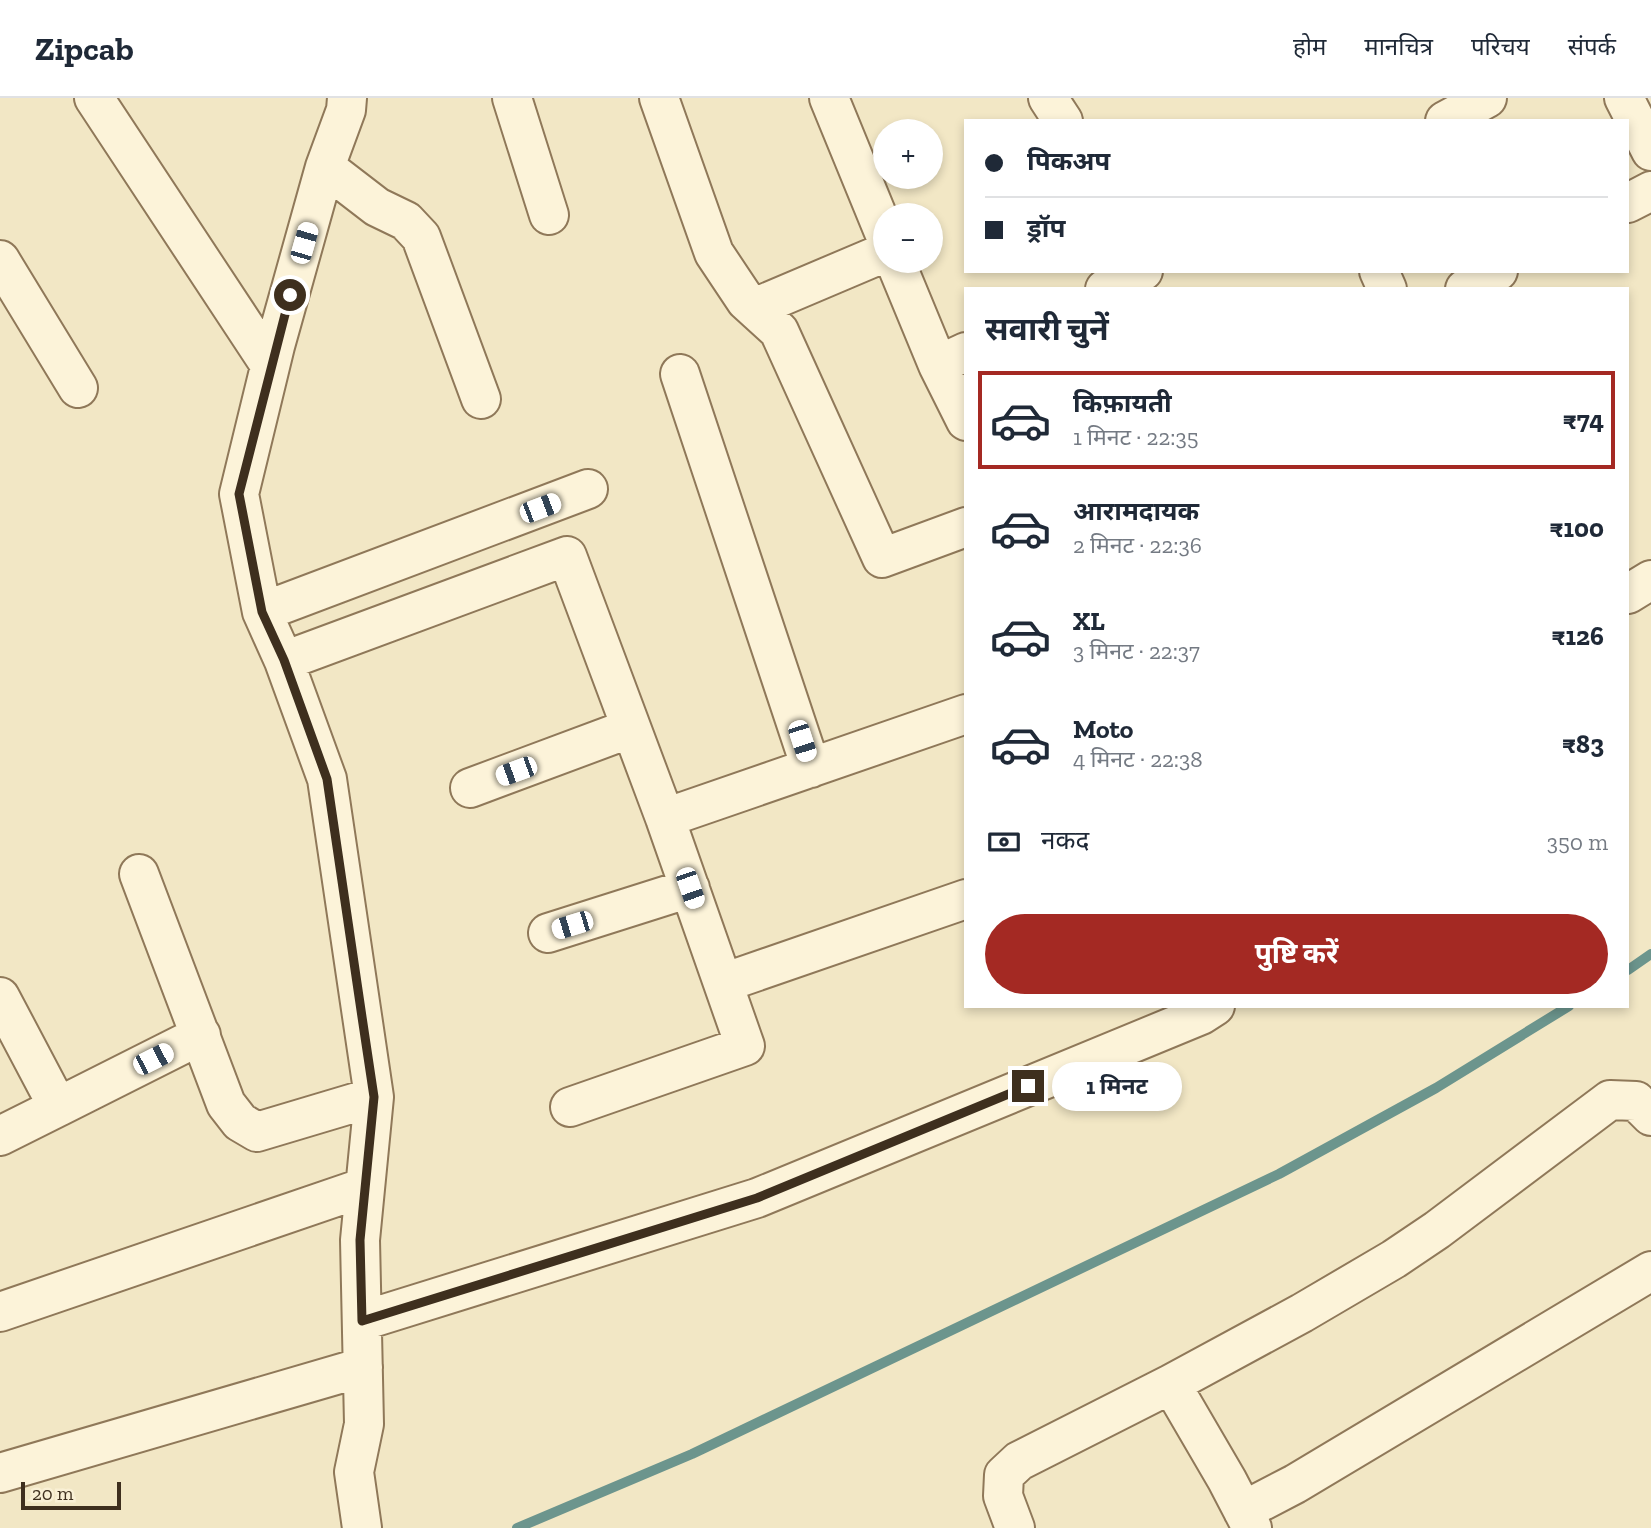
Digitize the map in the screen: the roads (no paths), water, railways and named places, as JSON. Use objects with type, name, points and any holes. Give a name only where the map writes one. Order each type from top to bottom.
[{"type":"street","points":[[94,98],[270,365]]},
{"type":"street","points":[[347,98],[346,110],[325,167],[270,365],[239,494],[262,612],[284,660],[327,779],[374,1097],[360,1240],[364,1424],[354,1472],[362,1528]]},
{"type":"street","points":[[512,98],[549,215]]},
{"type":"street","points":[[659,98],[714,253],[746,301],[779,331],[882,558],[964,528]]},
{"type":"street","points":[[829,98],[873,205]]},
{"type":"street","points":[[1048,98],[1062,119]]},
{"type":"street","points":[[1449,119],[1488,98]]},
{"type":"street","points":[[1624,98],[1651,151]]},
{"type":"street","points":[[325,167],[377,207],[406,220],[421,237],[481,399]]},
{"type":"street","points":[[1629,202],[1651,191]]},
{"type":"street","points":[[754,308],[873,258]]},
{"type":"street","points":[[0,260],[78,388]]},
{"type":"street","points":[[902,273],[952,358],[964,412]]},
{"type":"street","points":[[1109,287],[1139,273]]},
{"type":"street","points":[[1469,287],[1494,273]]},
{"type":"street","points":[[680,374],[811,768]]},
{"type":"street","points":[[262,612],[588,489]]},
{"type":"street","points":[[284,660],[567,556],[665,818],[745,1046],[570,1107]]},
{"type":"street","points":[[1629,593],[1651,580]]},
{"type":"street","points":[[345,581],[363,631]]},
{"type":"street","points":[[665,818],[964,715]]},
{"type":"street","points":[[470,788],[631,728]]},
{"type":"street","points":[[139,874],[226,1104],[240,1122],[257,1132],[374,1097]]},
{"type":"street","points":[[548,933],[690,888]]},
{"type":"street","points":[[723,983],[964,900]]},
{"type":"street","points":[[0,997],[58,1107]]},
{"type":"street","points":[[362,1321],[757,1198],[1212,1008]]},
{"type":"street","points":[[0,1136],[201,1035]]},
{"type":"street","points":[[1015,1528],[1003,1496],[1004,1475],[1019,1461],[1171,1384],[1302,1313],[1394,1259],[1437,1230],[1610,1100],[1636,1101],[1651,1115]]},
{"type":"street","points":[[0,1312],[365,1187]]},
{"type":"street","points":[[1171,1384],[1247,1519],[1295,1484],[1651,1271]]},
{"type":"street","points":[[0,1473],[363,1379]]},
{"type":"waterway","points":[[1629,969],[1651,954]]},
{"type":"waterway","points":[[517,1528],[692,1454],[1279,1174],[1436,1088],[1566,1008]]}]
